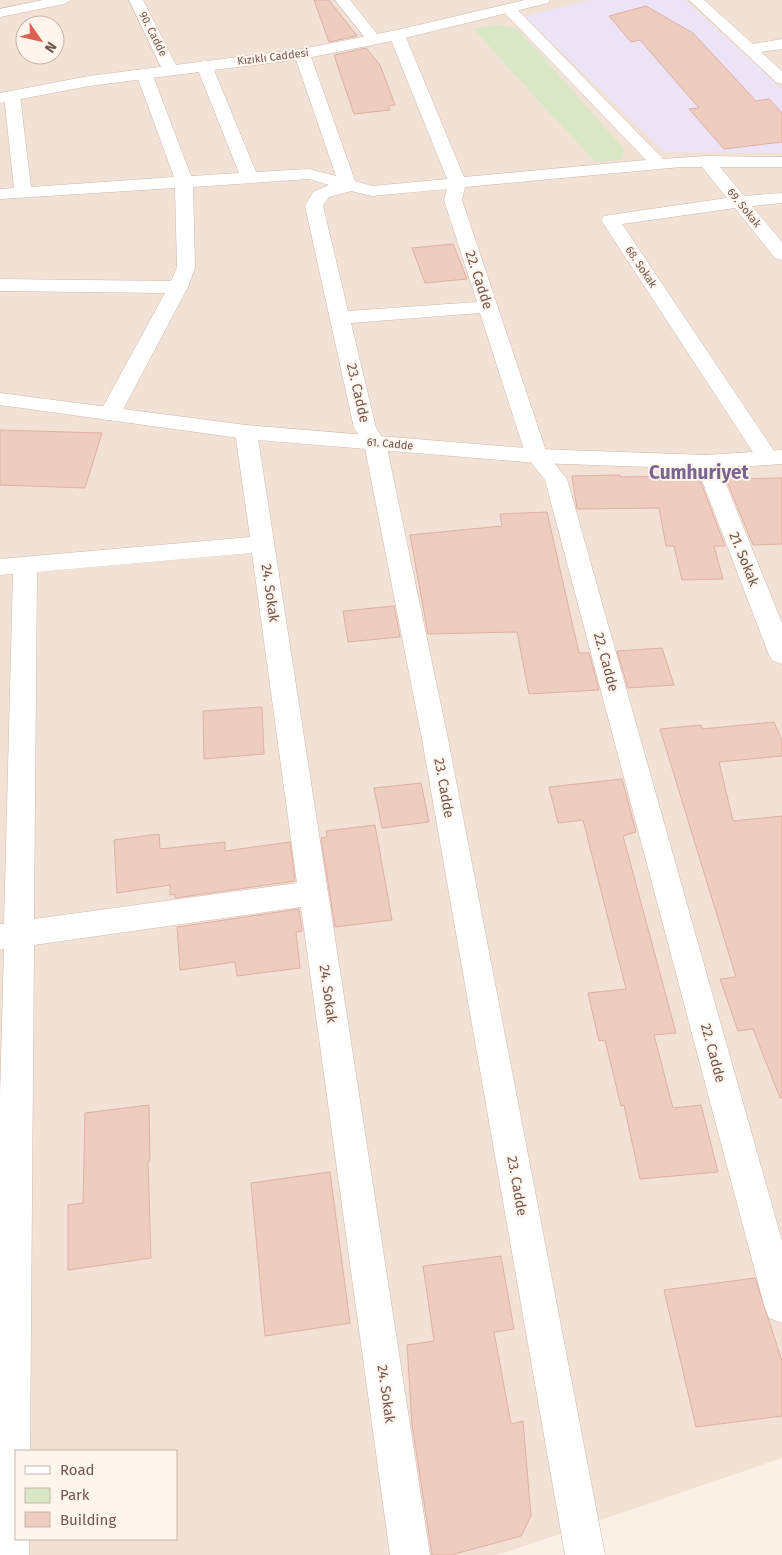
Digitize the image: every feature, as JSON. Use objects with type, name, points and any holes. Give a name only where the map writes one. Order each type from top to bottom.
[{"type":"street","points":[[0,13],[64,0]]},
{"type":"street","name":"90. Cadde","points":[[136,0],[170,69]]},
{"type":"street","name":"22. Cadde","points":[[342,0],[386,37],[458,183],[453,200],[537,456],[556,480],[782,1305]]},
{"type":"street","name":"Kızıklı Caddesi","points":[[6,97],[89,81],[170,69],[302,54],[386,37],[543,0]]},
{"type":"street","points":[[696,0],[782,79]]},
{"type":"street","points":[[509,9],[658,164]]},
{"type":"street","points":[[749,49],[782,44]]},
{"type":"street","points":[[302,54],[348,186]]},
{"type":"street","points":[[204,65],[249,176]]},
{"type":"street","points":[[110,414],[178,287],[186,267],[184,181],[144,73]]},
{"type":"street","points":[[6,97],[23,192]]},
{"type":"street","points":[[0,194],[249,176],[309,174],[324,176],[348,186],[372,191],[658,164],[706,161],[782,162]]},
{"type":"street","name":"69. Sokak","points":[[706,161],[782,254]]},
{"type":"street","name":"23. Cadde","points":[[348,186],[324,192],[316,198],[314,206],[365,428],[375,443],[437,749],[585,1555]]},
{"type":"street","name":"68. Sokak","points":[[775,458],[610,220],[782,198]]},
{"type":"street","points":[[0,285],[178,287]]},
{"type":"street","points":[[340,318],[488,307]]},
{"type":"street","name":"61. Cadde","points":[[0,399],[246,432],[537,456],[706,462],[775,458]]},
{"type":"street","name":"24. Sokak","points":[[246,432],[410,1555]]},
{"type":"street","name":"21. Sokak","points":[[706,462],[782,655]]},
{"type":"street","points":[[8,1555],[9,937],[13,566],[262,544]]},
{"type":"street","points":[[9,937],[313,893]]},
{"type":"shaded area","points":[[0,0],[782,0],[782,1458],[498,1555],[0,1555]]},
{"type":"shaded area","points":[[591,0],[685,0],[782,89],[782,153],[664,152],[525,16]]},
{"type":"green space","points":[[498,25],[518,29],[624,149],[621,160],[595,162],[473,29]]},
{"type":"building","points":[[314,0],[329,0],[357,36],[329,42]]},
{"type":"building","points":[[646,6],[693,33],[756,101],[769,99],[782,113],[782,142],[724,149],[689,109],[699,108],[640,40],[631,42],[609,16]]},
{"type":"building","points":[[366,48],[380,65],[395,105],[388,106],[390,110],[354,114],[334,55]]},
{"type":"building","points":[[453,244],[467,279],[425,283],[412,248]]},
{"type":"building","points":[[0,430],[102,433],[85,488],[0,485]]},
{"type":"building","points":[[620,475],[620,477],[693,476],[694,480],[700,480],[725,546],[714,546],[723,579],[682,580],[674,546],[666,546],[659,508],[577,509],[572,476]]},
{"type":"building","points":[[782,478],[782,544],[753,545],[726,479]]},
{"type":"building","points":[[547,512],[579,653],[589,653],[599,690],[529,694],[517,632],[428,634],[410,535],[502,526],[500,514]]},
{"type":"building","points":[[394,606],[400,637],[348,642],[343,611]]},
{"type":"building","points":[[662,648],[674,685],[628,688],[617,651]]},
{"type":"building","points":[[262,707],[264,754],[204,759],[203,711]]},
{"type":"building","points":[[774,722],[782,741],[782,756],[719,762],[733,821],[782,816],[782,1098],[780,1098],[753,1029],[738,1031],[720,979],[736,977],[660,729],[701,725],[702,729]]},
{"type":"building","points":[[622,779],[636,832],[623,836],[676,1033],[654,1035],[673,1108],[701,1105],[718,1172],[640,1179],[624,1105],[621,1106],[605,1040],[599,1041],[588,993],[626,989],[583,820],[558,823],[549,787]]},
{"type":"building","points":[[421,783],[429,822],[382,828],[374,788]]},
{"type":"building","points":[[375,825],[392,920],[335,927],[321,838],[327,837],[326,831]]},
{"type":"building","points":[[159,834],[160,849],[225,842],[225,851],[290,842],[295,881],[175,898],[175,894],[170,895],[170,885],[117,893],[114,840]]},
{"type":"building","points":[[299,909],[302,931],[296,932],[300,968],[237,976],[235,962],[180,970],[177,927]]},
{"type":"building","points":[[149,1105],[150,1160],[148,1161],[151,1258],[68,1270],[68,1205],[83,1203],[85,1113]]},
{"type":"building","points":[[330,1172],[350,1323],[265,1336],[251,1183]]},
{"type":"building","points":[[501,1256],[514,1329],[494,1332],[511,1424],[523,1421],[531,1516],[521,1536],[451,1555],[432,1555],[412,1424],[407,1345],[434,1341],[423,1266]]},
{"type":"building","points":[[755,1278],[782,1361],[782,1416],[696,1427],[664,1290]]},
{"type":"district","name":"Cumhuriyet","points":[[699,472]]}]
